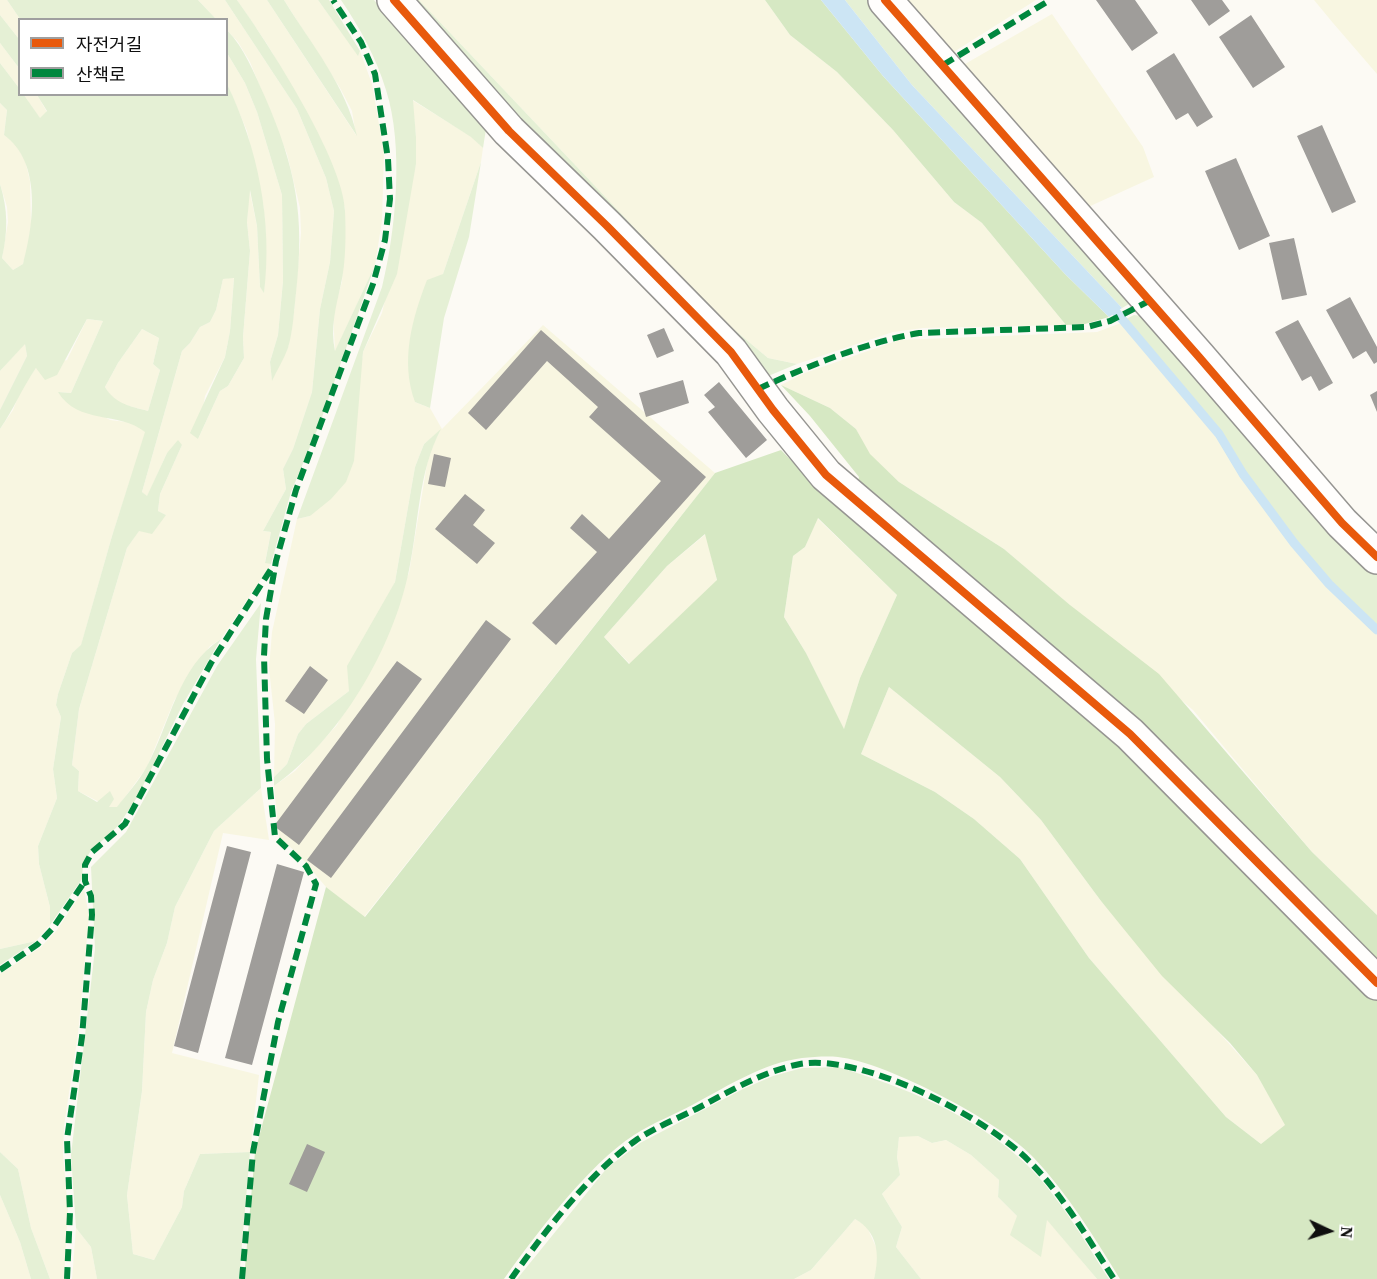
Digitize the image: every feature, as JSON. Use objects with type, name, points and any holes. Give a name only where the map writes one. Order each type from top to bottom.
[{"type":"street","points":[[394,0],[508,131],[731,352],[773,410],[826,475],[1130,734],[1377,983]]},
{"type":"street","points":[[885,0],[1200,357],[1342,523],[1377,557]]},
{"type":"shaded area","points":[[0,0],[7,0],[19,18],[18,38],[0,15]]},
{"type":"shaded area","points":[[198,0],[225,0],[297,109],[326,178],[334,211],[330,262],[320,309],[312,392],[293,449],[283,469],[286,489],[263,531],[271,532],[265,562],[271,564],[221,639],[210,646],[200,659],[174,701],[147,767],[117,808],[109,807],[78,791],[79,771],[72,765],[79,709],[127,548],[139,530],[166,515],[158,511],[160,494],[182,445],[167,453],[147,497],[142,492],[182,351],[200,327],[210,322],[216,310],[223,279],[234,277],[230,331],[225,357],[205,396],[198,439],[220,391],[228,386],[244,358],[243,337],[250,251],[247,222],[249,188],[257,226],[260,287],[264,292],[266,235],[263,203],[247,131],[228,86],[228,55],[245,83],[257,112],[282,195],[283,281],[278,335],[270,362],[272,380],[288,347],[294,312],[301,233],[300,208],[287,154],[250,62],[238,42],[228,31],[228,18],[215,18]]},
{"type":"shaded area","points":[[237,0],[267,0],[356,135],[352,111],[340,88],[284,0],[318,0],[358,55],[360,51],[372,84],[384,153],[382,221],[375,265],[335,352],[333,312],[342,282],[345,209],[338,181],[297,96],[267,44]]},
{"type":"shaded area","points":[[419,0],[765,0],[790,35],[837,72],[893,130],[954,202],[982,223],[1066,325],[923,328],[893,332],[797,364],[768,358],[719,317]]},
{"type":"shaded area","points":[[894,0],[1036,0],[949,55]]},
{"type":"shaded area","points":[[1314,0],[1377,0],[1377,74],[1333,23]]},
{"type":"shaded area","points":[[1052,14],[1143,147],[1154,177],[1086,208],[958,68]]},
{"type":"shaded area","points":[[0,43],[18,67],[18,87],[0,63]]},
{"type":"shaded area","points":[[25,96],[38,96],[47,112],[40,119]]},
{"type":"shaded area","points":[[412,100],[472,137],[483,148],[481,162],[443,274],[415,402],[430,408],[442,429],[543,325],[715,473],[364,917],[326,887],[299,855],[279,837],[274,786],[295,771],[337,725],[409,573],[429,452],[440,431],[424,444],[415,467],[395,582],[349,691],[306,724],[298,734],[287,764],[274,777],[275,724],[269,668],[272,632],[297,519],[310,516],[359,384],[363,352],[382,313],[416,164]]},
{"type":"shaded area","points":[[0,103],[7,110],[4,135],[15,143],[25,160],[30,181],[31,225],[28,246],[23,264],[13,270],[2,258],[8,222],[7,207],[0,184]]},
{"type":"shaded area","points":[[87,319],[103,321],[71,393],[59,392],[110,420],[134,423],[146,432],[112,536],[81,646],[72,653],[58,694],[56,705],[61,717],[53,769],[57,798],[38,846],[39,864],[50,907],[50,925],[36,941],[0,949],[0,429],[13,410],[22,387],[36,368],[67,360]]},
{"type":"shaded area","points":[[1121,323],[1216,436],[1240,476],[1291,545],[1326,586],[1377,635],[1377,915],[1312,852],[1193,710],[1004,549],[899,482],[869,454],[856,429],[830,408],[781,385],[805,373],[899,340],[1097,332]]},
{"type":"shaded area","points":[[142,329],[159,338],[153,364],[160,370],[148,411],[121,404],[111,397],[105,387],[118,363]]},
{"type":"shaded area","points":[[25,343],[27,356],[0,410],[0,371]]},
{"type":"shaded area","points":[[817,518],[897,595],[860,678],[844,730],[806,653],[784,617],[793,556],[805,547]]},
{"type":"shaded area","points":[[706,534],[717,581],[630,664],[604,637],[667,566]]},
{"type":"shaded area","points":[[889,687],[1000,777],[1041,820],[1101,901],[1257,1075],[1286,1125],[1261,1144],[1226,1117],[1089,958],[1020,859],[974,819],[935,792],[861,754]]},
{"type":"shaded area","points":[[261,788],[269,840],[223,833],[172,1053],[259,1075],[250,1152],[200,1154],[184,1191],[182,1207],[154,1260],[133,1254],[127,1195],[142,1091],[146,1012],[153,980],[167,943],[175,907],[214,831]]},
{"type":"shaded area","points":[[84,889],[89,916],[78,1034],[64,1126],[63,1155],[68,1208],[64,1279],[50,1279],[31,1228],[18,1169],[0,1152],[0,974],[41,947],[57,930]]},
{"type":"shaded area","points":[[899,1136],[918,1136],[932,1143],[946,1140],[971,1155],[999,1180],[998,1197],[1017,1216],[1047,1219],[1097,1279],[921,1279],[896,1247],[902,1227],[882,1194],[900,1175],[897,1157]]},
{"type":"shaded area","points":[[0,1195],[20,1242],[31,1279],[0,1279]]},
{"type":"shaded area","points":[[855,1219],[866,1225],[880,1256],[874,1279],[794,1279],[811,1270]]},
{"type":"shaded area","points":[[76,1228],[91,1247],[97,1279],[72,1279]]},
{"type":"green space","points":[[7,0],[198,0],[215,18],[19,18]]},
{"type":"green space","points":[[225,0],[237,0],[285,72],[319,134],[341,189],[345,211],[345,247],[343,275],[333,325],[335,351],[375,265],[320,423],[291,492],[271,564],[265,563],[271,532],[263,531],[286,489],[283,469],[293,449],[312,392],[320,309],[330,262],[334,211],[326,178],[297,109]]},
{"type":"green space","points":[[267,0],[284,0],[336,82],[352,117],[357,136]]},
{"type":"green space","points":[[318,0],[329,0],[360,51],[358,56]]},
{"type":"green space","points":[[341,0],[374,0],[486,129],[483,148],[471,137],[413,100],[416,164],[397,274],[363,352],[354,461],[346,482],[331,499],[310,516],[297,519],[382,287],[394,214],[396,162],[392,112],[372,54]]},
{"type":"green space","points":[[406,0],[419,0],[719,317],[768,358],[797,364],[761,379]]},
{"type":"green space","points":[[765,0],[821,0],[883,76],[1065,274],[1109,317],[1085,324],[1066,325],[982,223],[954,202],[893,130],[837,72],[790,35]]},
{"type":"green space","points":[[845,0],[875,0],[1134,301],[1122,308],[912,85]]},
{"type":"green space","points":[[0,15],[18,38],[18,67],[0,43]]},
{"type":"green space","points":[[228,31],[253,70],[276,123],[291,170],[298,216],[299,265],[291,335],[285,356],[272,381],[270,362],[278,335],[283,281],[282,195],[257,112],[245,83],[228,55]]},
{"type":"green space","points":[[0,63],[18,87],[18,96],[25,96],[40,118],[47,111],[38,96],[228,96],[228,86],[238,108],[255,160],[266,239],[264,293],[260,287],[257,226],[250,190],[247,222],[250,251],[243,337],[244,358],[228,386],[220,391],[198,439],[190,433],[225,357],[230,331],[234,278],[223,279],[216,310],[210,322],[200,327],[182,351],[142,492],[147,496],[167,453],[178,440],[182,445],[160,494],[158,511],[166,515],[152,534],[139,531],[127,548],[79,709],[72,765],[79,771],[78,791],[97,802],[110,791],[114,799],[109,807],[117,807],[147,766],[185,680],[206,650],[221,639],[183,704],[138,796],[118,826],[90,852],[83,864],[82,879],[50,925],[50,907],[39,864],[38,846],[57,798],[53,769],[61,717],[56,705],[58,694],[72,653],[81,645],[145,432],[123,422],[87,414],[76,409],[58,392],[71,393],[103,321],[87,319],[57,375],[45,380],[36,368],[0,429],[0,410],[27,356],[25,344],[0,371],[0,184],[5,203],[6,221],[2,258],[13,270],[23,264],[32,213],[30,177],[25,161],[4,135],[7,110],[0,103]],"holes":[[[142,329],[159,338],[153,364],[160,370],[148,411],[118,401],[105,387],[118,363]]]},
{"type":"green space","points":[[481,162],[469,237],[444,318],[430,408],[415,402],[411,387],[408,356],[413,325],[427,280],[443,274]]},
{"type":"green space","points":[[1134,315],[1141,316],[1377,571],[1377,626],[1331,582],[1296,540],[1246,472],[1221,432],[1126,319]]},
{"type":"green space","points":[[781,385],[830,408],[856,429],[870,454],[899,482],[1004,549],[1070,605],[1159,674],[1312,852],[1377,915],[1377,963],[856,491],[859,477],[810,416]]},
{"type":"green space","points":[[441,429],[433,445],[423,480],[409,570],[401,600],[377,661],[342,718],[321,744],[274,786],[274,777],[287,764],[298,734],[306,724],[349,691],[347,666],[395,582],[415,467],[424,444]]},
{"type":"green space","points":[[781,450],[822,492],[1130,748],[1377,995],[1377,1279],[1120,1279],[1069,1201],[1034,1158],[1018,1144],[970,1112],[912,1082],[859,1061],[829,1057],[802,1058],[760,1070],[634,1135],[581,1182],[531,1242],[504,1279],[244,1279],[255,1152],[326,887],[365,917],[715,473]],"holes":[[[818,518],[897,595],[860,678],[844,729],[806,653],[784,617],[793,556],[805,547]],[[705,534],[717,580],[629,664],[604,637],[667,566]],[[889,687],[1000,777],[1041,820],[1101,901],[1162,976],[1230,1043],[1257,1075],[1285,1125],[1261,1144],[1226,1117],[1089,958],[1020,859],[974,819],[935,792],[861,754]]]},
{"type":"green space","points":[[261,603],[256,659],[261,788],[214,831],[175,907],[167,943],[153,980],[146,1012],[142,1091],[127,1195],[133,1254],[154,1260],[182,1207],[184,1191],[200,1154],[250,1152],[239,1279],[97,1279],[91,1247],[76,1228],[71,1155],[95,949],[91,867],[126,832],[217,666]]},
{"type":"green space","points":[[36,941],[0,965],[0,949]]},
{"type":"green space","points":[[838,1067],[887,1083],[937,1104],[1006,1146],[1049,1190],[1109,1279],[1097,1279],[1047,1220],[1041,1257],[1010,1235],[1017,1216],[998,1197],[999,1180],[971,1155],[946,1140],[932,1143],[918,1136],[899,1137],[897,1157],[900,1175],[882,1194],[902,1227],[896,1247],[921,1279],[874,1279],[877,1253],[873,1237],[863,1224],[855,1219],[811,1270],[794,1279],[517,1279],[607,1168],[640,1143],[743,1089],[773,1076],[802,1068]]},
{"type":"green space","points":[[0,1152],[18,1169],[31,1228],[50,1279],[31,1279],[20,1242],[0,1195]]},
{"type":"water","points":[[821,0],[845,0],[912,85],[1122,308],[1109,317],[1065,274],[883,76]]},
{"type":"building","points":[[1096,0],[1135,0],[1158,33],[1132,51]]},
{"type":"building","points":[[1191,0],[1222,0],[1230,11],[1209,26]]},
{"type":"building","points":[[1251,15],[1285,67],[1253,88],[1219,37]]},
{"type":"building","points":[[1174,53],[1213,117],[1197,127],[1188,113],[1176,120],[1146,71]]},
{"type":"building","points":[[1322,125],[1356,202],[1332,213],[1297,136]]},
{"type":"building","points":[[1236,158],[1270,236],[1239,250],[1205,171]]},
{"type":"building","points":[[1294,238],[1307,295],[1282,300],[1269,243]]},
{"type":"building","points":[[1350,297],[1377,347],[1377,362],[1374,364],[1366,351],[1353,359],[1326,310]]},
{"type":"building","points":[[1298,320],[1333,383],[1319,391],[1311,376],[1302,381],[1275,332]]},
{"type":"building","points":[[664,328],[674,351],[657,358],[647,335]]},
{"type":"building","points":[[541,330],[706,477],[556,645],[532,623],[597,552],[570,528],[582,514],[609,539],[661,481],[589,417],[598,407],[547,361],[486,430],[468,413]]},
{"type":"building","points":[[683,380],[689,403],[646,417],[639,393]]},
{"type":"building","points":[[719,382],[767,440],[746,458],[708,412],[715,407],[704,395]]},
{"type":"building","points":[[1377,391],[1377,412],[1370,395]]},
{"type":"building","points":[[434,454],[451,458],[445,487],[428,484]]},
{"type":"building","points":[[465,494],[485,510],[473,525],[495,543],[477,564],[435,529]]},
{"type":"building","points":[[486,620],[511,639],[331,878],[307,860]]},
{"type":"building","points":[[397,661],[422,679],[299,845],[274,826]]},
{"type":"building","points":[[310,666],[328,680],[304,714],[285,701]]},
{"type":"building","points":[[227,846],[251,852],[198,1053],[174,1046]]},
{"type":"building","points":[[277,864],[304,872],[252,1065],[225,1058]]},
{"type":"building","points":[[307,1144],[325,1152],[307,1192],[289,1184]]},
{"type":"waterway","points":[[1116,312],[1219,434],[1243,474],[1294,543],[1329,584],[1377,630]]},
{"type":"marked path","points":[[242,1279],[253,1152],[278,1022],[316,884],[306,866],[275,837],[267,759],[264,656],[266,619],[276,561],[296,490],[373,284],[385,240],[390,199],[388,159],[375,74],[361,42],[333,0]]},
{"type":"marked path","points":[[943,65],[1050,0]]},
{"type":"marked path","points":[[758,389],[837,356],[898,337],[919,333],[1087,327],[1110,321],[1149,301]]},
{"type":"marked path","points":[[67,1279],[70,1212],[67,1139],[82,1037],[92,915],[91,896],[85,881],[85,865],[92,852],[125,824],[211,663],[273,566]]},
{"type":"marked path","points":[[0,970],[38,944],[53,928],[85,881]]},
{"type":"marked path","points":[[511,1279],[553,1223],[584,1187],[635,1141],[761,1076],[800,1064],[826,1063],[855,1068],[888,1078],[921,1092],[954,1108],[1009,1144],[1029,1161],[1053,1188],[1114,1279]]},
{"type":"cycle path","points":[[394,0],[509,131],[607,226],[731,352],[773,410],[826,475],[1130,734],[1377,983]]},
{"type":"cycle path","points":[[885,0],[1342,523],[1377,557]]}]
